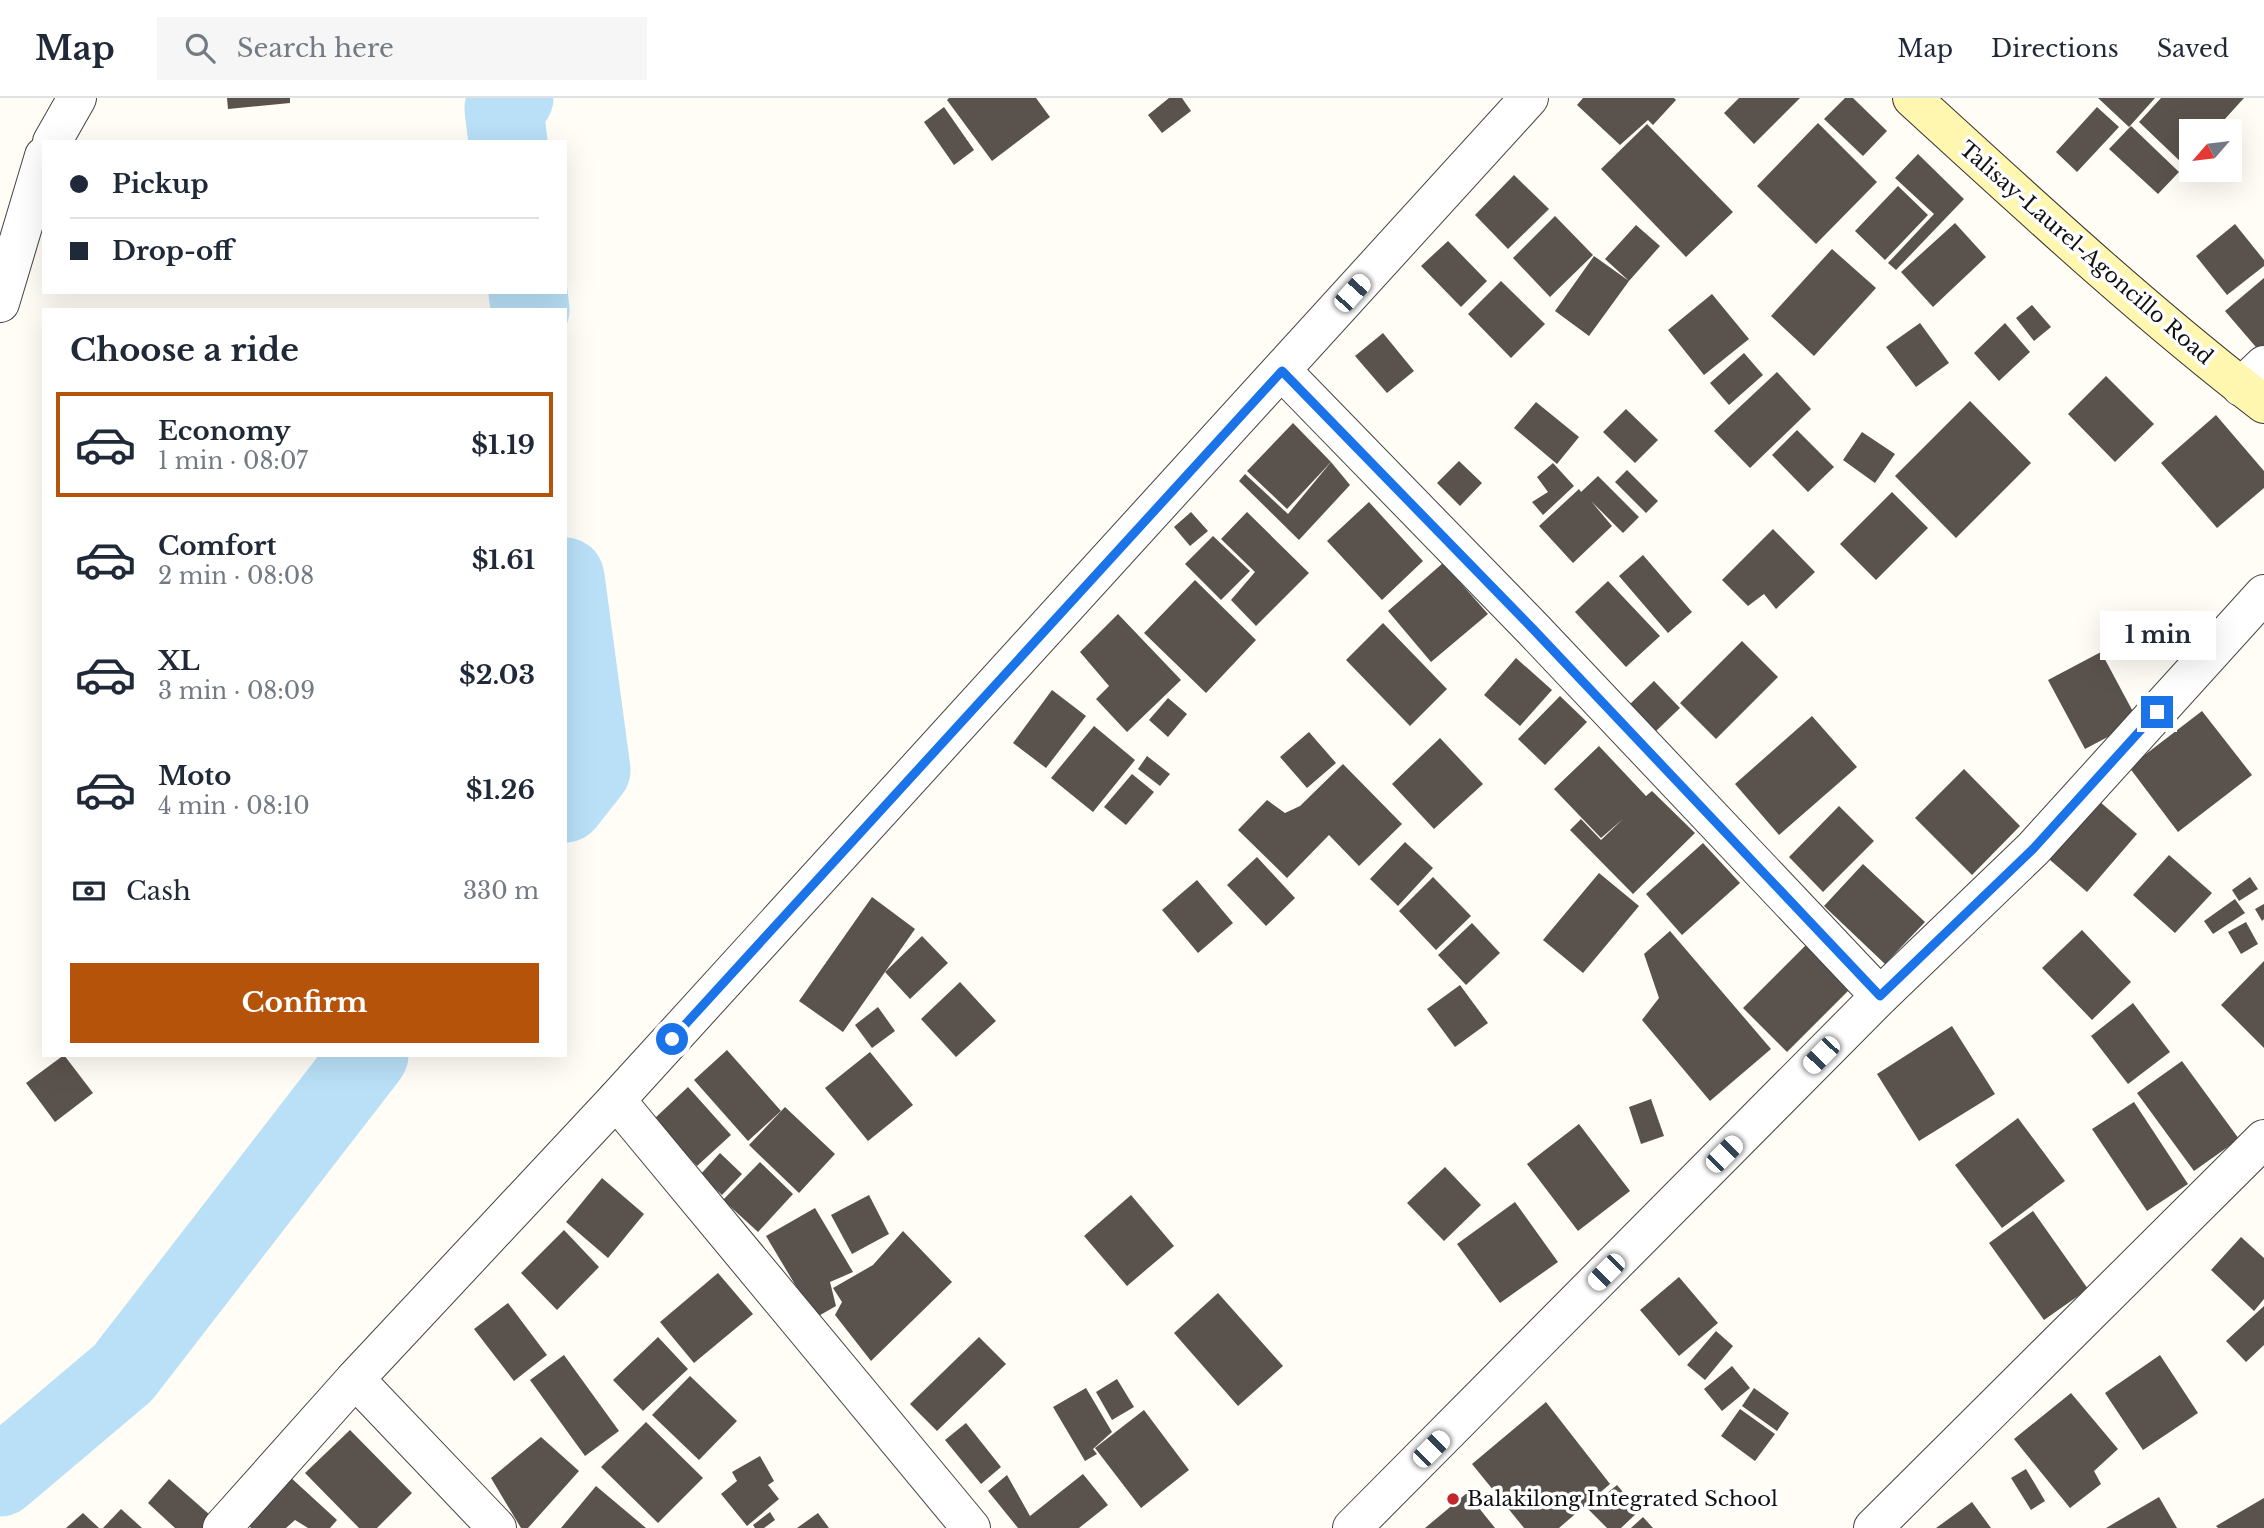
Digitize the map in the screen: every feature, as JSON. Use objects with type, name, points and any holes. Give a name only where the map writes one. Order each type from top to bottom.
[{"type":"main road","name":"Talisay-Laurel-Agoncillo Road","points":[[1912,98],[2110,279],[2256,386]]},
{"type":"street","points":[[53,140],[76,98]]},
{"type":"street","points":[[222,1528],[355,1379],[617,1100],[1529,98]]},
{"type":"street","points":[[0,303],[42,163]]},
{"type":"street","points":[[1282,371],[1542,638],[1880,996]]},
{"type":"street","points":[[1352,1528],[1880,996],[2033,849],[2264,594]]},
{"type":"street","points":[[617,1100],[971,1528]]},
{"type":"street","points":[[1873,1528],[2264,1139]]},
{"type":"street","points":[[355,1379],[497,1528]]},
{"type":"building","points":[[227,98],[290,98],[290,103],[228,109]]},
{"type":"building","points":[[1036,98],[1050,117],[992,161],[947,100]]},
{"type":"building","points":[[1169,98],[1182,98],[1191,111],[1162,133],[1148,115]]},
{"type":"building","points":[[1583,98],[1676,100],[1653,125],[1648,120],[1620,145],[1577,105]]},
{"type":"building","points":[[1739,98],[1800,98],[1754,144],[1724,113]]},
{"type":"building","points":[[1845,98],[1853,98],[1887,131],[1863,156],[1824,119]]},
{"type":"building","points":[[2098,98],[2155,98],[2129,127]]},
{"type":"building","points":[[2161,98],[2244,98],[2225,119],[2179,119],[2179,160],[2139,122]]},
{"type":"building","points":[[944,107],[974,150],[954,165],[924,122]]},
{"type":"building","points":[[2097,107],[2119,127],[2077,172],[2056,152]]},
{"type":"building","points":[[1818,123],[1877,182],[1816,244],[1757,186]]},
{"type":"building","points":[[1647,124],[1733,212],[1686,257],[1601,169]]},
{"type":"building","points":[[2131,126],[2179,172],[2158,194],[2109,149]]},
{"type":"building","points":[[1918,154],[1964,199],[1896,270],[1888,263],[1934,214],[1895,178]]},
{"type":"building","points":[[1514,175],[1549,209],[1508,249],[1475,215]]},
{"type":"building","points":[[1898,186],[1928,215],[1885,260],[1855,231]]},
{"type":"building","points":[[1555,216],[1593,255],[1550,297],[1513,258]]},
{"type":"building","points":[[1955,223],[1986,257],[1933,307],[1901,272]]},
{"type":"building","points":[[2235,224],[2264,260],[2264,266],[2227,295],[2196,256]]},
{"type":"building","points":[[1636,225],[1660,246],[1629,281],[1605,259]]},
{"type":"building","points":[[1448,241],[1487,281],[1461,307],[1421,266]]},
{"type":"building","points":[[1832,249],[1876,288],[1814,356],[1771,316]]},
{"type":"building","points":[[1594,256],[1629,281],[1589,336],[1555,311]]},
{"type":"building","points":[[2264,278],[2264,350],[2261,353],[2225,311]]},
{"type":"building","points":[[1501,281],[1545,324],[1511,358],[1468,314]]},
{"type":"building","points":[[1712,294],[1749,339],[1704,375],[1668,330]]},
{"type":"building","points":[[2032,305],[2051,327],[2034,341],[2016,318]]},
{"type":"building","points":[[1920,323],[1949,363],[1916,387],[1886,347]]},
{"type":"building","points":[[2005,323],[2030,352],[1999,381],[1974,353]]},
{"type":"building","points":[[1383,333],[1414,371],[1387,393],[1355,356]]},
{"type":"building","points":[[1744,353],[1763,375],[1729,405],[1710,383]]},
{"type":"building","points":[[1777,372],[1811,409],[1750,468],[1714,431]]},
{"type":"building","points":[[2106,376],[2154,424],[2115,462],[2068,414]]},
{"type":"building","points":[[1970,401],[2031,463],[1956,538],[1895,476]]},
{"type":"building","points":[[1536,402],[1579,437],[1557,464],[1514,428]]},
{"type":"building","points":[[1626,409],[1658,440],[1635,463],[1603,432]]},
{"type":"building","points":[[2216,415],[2264,471],[2264,488],[2217,528],[2161,463]]},
{"type":"building","points":[[1293,423],[1331,462],[1287,509],[1247,471]]},
{"type":"building","points":[[1797,430],[1834,467],[1808,492],[1772,455]]},
{"type":"building","points":[[1862,432],[1895,454],[1875,483],[1843,460]]},
{"type":"building","points":[[1459,461],[1482,483],[1460,506],[1437,483]]},
{"type":"building","points":[[1331,462],[1350,485],[1299,540],[1239,481],[1245,474],[1288,514]]},
{"type":"building","points":[[1553,463],[1574,486],[1543,515],[1532,502],[1548,492],[1537,477]]},
{"type":"building","points":[[1627,470],[1658,501],[1646,513],[1615,482]]},
{"type":"building","points":[[1598,476],[1639,517],[1623,533],[1591,501],[1612,526],[1573,563],[1539,526],[1579,489],[1581,492]]},
{"type":"building","points":[[1892,492],[1928,528],[1876,580],[1840,544]]},
{"type":"building","points":[[1369,502],[1423,561],[1382,600],[1327,541]]},
{"type":"building","points":[[1191,512],[1208,531],[1190,546],[1174,527]]},
{"type":"building","points":[[1247,512],[1309,573],[1256,626],[1231,600],[1255,572],[1221,539]]},
{"type":"building","points":[[1773,529],[1815,572],[1776,609],[1764,594],[1748,606],[1722,580]]},
{"type":"building","points":[[1213,536],[1250,571],[1221,600],[1185,564]]},
{"type":"building","points":[[1643,555],[1692,612],[1668,633],[1619,576]]},
{"type":"building","points":[[1443,563],[1488,614],[1431,662],[1388,611]]},
{"type":"building","points":[[1195,580],[1256,640],[1206,693],[1144,633]]},
{"type":"building","points":[[1608,581],[1660,636],[1626,667],[1575,612]]},
{"type":"building","points":[[1118,614],[1181,680],[1127,732],[1096,699],[1109,686],[1080,652]]},
{"type":"building","points":[[1383,623],[1447,689],[1410,726],[1346,660]]},
{"type":"building","points":[[1742,641],[1778,677],[1716,739],[1680,703]]},
{"type":"building","points":[[2101,652],[2138,721],[2085,749],[2048,680]]},
{"type":"building","points":[[1516,658],[1552,690],[1520,726],[1484,695]]},
{"type":"building","points":[[1654,681],[1680,708],[1655,732],[1629,705]]},
{"type":"building","points":[[1052,690],[1086,716],[1046,768],[1013,743]]},
{"type":"building","points":[[1560,696],[1587,722],[1545,765],[1518,739]]},
{"type":"building","points":[[1168,698],[1187,714],[1168,737],[1149,720]]},
{"type":"building","points":[[2202,711],[2252,775],[2178,832],[2129,767]]},
{"type":"building","points":[[1812,716],[1857,767],[1779,835],[1735,784]]},
{"type":"building","points":[[1094,726],[1135,760],[1093,812],[1051,778]]},
{"type":"building","points":[[1309,732],[1336,763],[1307,788],[1280,757]]},
{"type":"building","points":[[1440,738],[1483,784],[1434,829],[1392,784]]},
{"type":"building","points":[[1599,746],[1646,796],[1652,791],[1695,833],[1633,894],[1570,830],[1581,819],[1601,840],[1623,819],[1601,838],[1554,789]]},
{"type":"building","points":[[1147,756],[1170,774],[1160,786],[1138,769]]},
{"type":"building","points":[[1343,764],[1402,824],[1359,866],[1329,835],[1287,878],[1238,830],[1267,800],[1285,813],[1300,806]]},
{"type":"building","points":[[1964,769],[2020,826],[1972,875],[1915,818]]},
{"type":"building","points":[[1132,774],[1154,792],[1126,825],[1104,807]]},
{"type":"building","points":[[2092,795],[2137,834],[2087,892],[2042,853]]},
{"type":"building","points":[[1839,806],[1874,841],[1823,892],[1789,857]]},
{"type":"building","points":[[1405,842],[1433,868],[1398,906],[1370,879]]},
{"type":"building","points":[[1703,843],[1740,883],[1682,935],[1646,894]]},
{"type":"building","points":[[2169,855],[2212,893],[2175,933],[2133,895]]},
{"type":"building","points":[[1257,857],[1295,898],[1266,926],[1227,885]]},
{"type":"building","points":[[1863,864],[1925,922],[1885,964],[1824,906]]},
{"type":"building","points":[[1599,873],[1639,906],[1583,973],[1543,940]]},
{"type":"building","points":[[1433,877],[1471,916],[1436,950],[1399,911]]},
{"type":"building","points":[[2250,877],[2258,889],[2239,901],[2232,890]]},
{"type":"building","points":[[1197,880],[1233,923],[1198,953],[1162,910]]},
{"type":"building","points":[[872,897],[915,929],[843,1032],[799,1001]]},
{"type":"building","points":[[2235,899],[2245,913],[2213,934],[2204,921]]},
{"type":"building","points":[[2264,904],[2264,919],[2262,921],[2255,909]]},
{"type":"building","points":[[2246,922],[2258,944],[2241,954],[2228,932]]},
{"type":"building","points":[[1472,923],[1500,953],[1466,985],[1438,955]]},
{"type":"building","points":[[2082,930],[2131,982],[2092,1020],[2042,968]]},
{"type":"building","points":[[1670,931],[1771,1049],[1710,1101],[1642,1020],[1659,998],[1644,954]]},
{"type":"building","points":[[922,936],[948,963],[910,999],[885,972]]},
{"type":"building","points":[[1806,945],[1849,990],[1787,1052],[1743,1008]]},
{"type":"building","points":[[2264,961],[2264,1048],[2221,1005]]},
{"type":"building","points":[[960,982],[996,1021],[956,1057],[921,1019]]},
{"type":"building","points":[[1460,985],[1488,1023],[1455,1047],[1427,1009]]},
{"type":"building","points":[[2133,1003],[2170,1052],[2128,1084],[2091,1036]]},
{"type":"building","points":[[878,1007],[895,1031],[872,1048],[855,1025]]},
{"type":"building","points":[[1952,1026],[1995,1094],[1919,1141],[1877,1074]]},
{"type":"building","points":[[727,1050],[781,1111],[748,1141],[694,1080]]},
{"type":"building","points":[[870,1052],[913,1105],[868,1141],[825,1088]]},
{"type":"building","points":[[61,1057],[66,1057],[93,1093],[55,1122],[26,1083]]},
{"type":"building","points":[[2182,1061],[2239,1139],[2194,1171],[2137,1093]]},
{"type":"building","points":[[688,1087],[731,1135],[697,1166],[654,1119]]},
{"type":"building","points":[[1651,1099],[1664,1136],[1641,1144],[1629,1107]]},
{"type":"building","points":[[2134,1102],[2188,1184],[2147,1211],[2092,1129]]},
{"type":"building","points":[[785,1107],[835,1154],[799,1193],[749,1145]]},
{"type":"building","points":[[2018,1118],[2065,1181],[2002,1228],[1955,1165]]},
{"type":"building","points":[[1579,1124],[1630,1191],[1578,1231],[1527,1164]]},
{"type":"building","points":[[720,1153],[742,1174],[722,1195],[700,1175]]},
{"type":"building","points":[[760,1162],[793,1194],[758,1232],[723,1200]]},
{"type":"building","points":[[1445,1167],[1481,1205],[1444,1241],[1407,1203]]},
{"type":"building","points":[[602,1178],[644,1214],[608,1258],[566,1222]]},
{"type":"building","points":[[869,1195],[889,1234],[852,1254],[831,1215]]},
{"type":"building","points":[[1131,1195],[1174,1246],[1127,1286],[1084,1236]]},
{"type":"building","points":[[1515,1202],[1558,1262],[1500,1303],[1457,1244]]},
{"type":"building","points":[[815,1208],[853,1272],[830,1282],[836,1306],[815,1318],[766,1236]]},
{"type":"building","points":[[2033,1211],[2088,1289],[2044,1320],[1989,1243]]},
{"type":"building","points":[[564,1230],[599,1267],[557,1310],[521,1273]]},
{"type":"building","points":[[903,1231],[952,1282],[871,1361],[835,1315],[842,1302],[833,1288],[873,1265]]},
{"type":"building","points":[[2241,1237],[2264,1258],[2264,1299],[2254,1311],[2211,1270]]},
{"type":"building","points":[[718,1273],[753,1314],[694,1363],[660,1322]]},
{"type":"building","points":[[1679,1277],[1718,1323],[1679,1356],[1640,1310]]},
{"type":"building","points":[[1218,1293],[1283,1366],[1238,1406],[1174,1333]]},
{"type":"building","points":[[508,1303],[547,1355],[514,1381],[474,1329]]},
{"type":"building","points":[[2264,1306],[2264,1345],[2246,1362],[2226,1341]]},
{"type":"building","points":[[1716,1331],[1733,1346],[1705,1380],[1687,1365]]},
{"type":"building","points":[[658,1337],[688,1369],[643,1411],[613,1380]]},
{"type":"building","points":[[979,1337],[1006,1364],[937,1431],[910,1404]]},
{"type":"building","points":[[564,1355],[619,1431],[585,1456],[530,1380]]},
{"type":"building","points":[[2160,1355],[2198,1413],[2143,1450],[2105,1393]]},
{"type":"building","points":[[1732,1366],[1750,1388],[1722,1411],[1704,1389]]},
{"type":"building","points":[[690,1376],[737,1421],[699,1460],[652,1415]]},
{"type":"building","points":[[1117,1379],[1134,1407],[1112,1420],[1096,1392]]},
{"type":"building","points":[[1086,1388],[1112,1432],[1093,1449],[1097,1454],[1085,1461],[1053,1407]]},
{"type":"building","points":[[1754,1388],[1789,1413],[1777,1431],[1742,1406]]},
{"type":"building","points":[[2071,1393],[2118,1449],[2094,1471],[2101,1484],[2070,1508],[2014,1439]]},
{"type":"building","points":[[1546,1402],[1610,1484],[1559,1528],[1524,1528],[1472,1464]]},
{"type":"building","points":[[1740,1409],[1775,1434],[1755,1461],[1721,1436]]},
{"type":"building","points":[[1144,1410],[1189,1470],[1141,1508],[1095,1448]]},
{"type":"building","points":[[646,1422],[703,1478],[658,1523],[601,1467]]},
{"type":"building","points":[[966,1423],[1001,1467],[981,1484],[945,1440]]},
{"type":"building","points":[[350,1430],[412,1493],[377,1528],[359,1528],[305,1473]]},
{"type":"building","points":[[541,1437],[579,1471],[528,1528],[521,1528],[491,1478]]},
{"type":"building","points":[[760,1456],[774,1481],[768,1485],[779,1499],[747,1526],[721,1494],[737,1481],[732,1472]]},
{"type":"building","points":[[2026,1469],[2045,1501],[2031,1510],[2011,1478]]},
{"type":"building","points":[[1083,1474],[1108,1505],[1079,1528],[1018,1528],[988,1491],[1007,1475],[1030,1516]]},
{"type":"building","points":[[289,1476],[337,1520],[330,1528],[308,1528],[295,1520],[286,1528],[251,1528],[246,1522]]},
{"type":"building","points":[[169,1479],[218,1522],[212,1528],[175,1528],[148,1503]]},
{"type":"building","points":[[1617,1485],[1639,1511],[1621,1528],[1607,1528],[1588,1509]]},
{"type":"building","points":[[596,1486],[646,1528],[561,1528]]},
{"type":"building","points":[[1467,1493],[1495,1528],[1425,1528]]},
{"type":"building","points":[[2159,1497],[2177,1528],[2106,1528]]},
{"type":"building","points":[[2264,1498],[2264,1528],[2216,1526]]},
{"type":"building","points":[[1972,1502],[1991,1528],[1936,1528]]},
{"type":"building","points":[[121,1509],[142,1528],[103,1528]]},
{"type":"building","points":[[770,1512],[775,1520],[764,1528],[755,1528],[753,1525]]},
{"type":"building","points":[[83,1513],[99,1528],[66,1528]]},
{"type":"building","points":[[818,1513],[829,1528],[797,1528]]},
{"type":"building","points":[[1643,1517],[1653,1528],[1631,1528]]},
{"type":"waterway","points":[[508,140],[504,109],[514,98]]},
{"type":"waterway","points":[[528,294],[530,308]]},
{"type":"waterway","points":[[567,592],[591,770],[567,800]]},
{"type":"waterway","points":[[0,1477],[123,1373],[367,1057]]},
{"type":"place","name":"Balakilong Integrated School","points":[[1453,1499]]},
{"type":"route","points":[[672,1039],[1282,371],[1533,629],[1880,996],[2033,849],[2157,712]]}]
